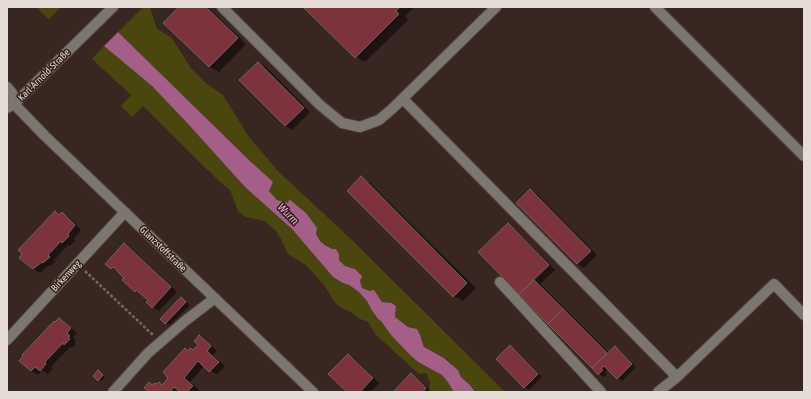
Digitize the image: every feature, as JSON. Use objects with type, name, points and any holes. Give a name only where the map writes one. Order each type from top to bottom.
[{"type":"street","name":"Karl-Arnold-Straße","points":[[11,106],[113,7]]},
{"type":"street","points":[[222,7],[320,105],[342,123],[360,127],[380,120],[496,7]]},
{"type":"street","points":[[655,7],[804,156]]},
{"type":"street","points":[[7,87],[12,94],[11,106]]},
{"type":"street","points":[[403,99],[677,377]]},
{"type":"street","name":"Glanzstoffstraße","points":[[11,106],[45,136],[313,392]]},
{"type":"street","name":"Birkenweg","points":[[7,340],[125,212]]},
{"type":"street","points":[[500,282],[601,392]]},
{"type":"street","points":[[658,392],[677,377],[774,284],[804,315]]},
{"type":"street","points":[[113,392],[148,353],[185,320],[215,298]]},
{"type":"path","points":[[78,264],[160,342]]},
{"type":"shaded area","points":[[36,7],[61,7],[49,19]]},
{"type":"shaded area","points":[[143,7],[150,7],[157,29],[172,38],[190,67],[206,83],[223,95],[249,137],[279,172],[352,240],[505,392],[475,392],[461,377],[458,370],[445,358],[424,347],[422,339],[413,328],[408,327],[395,317],[396,305],[382,302],[376,295],[362,288],[355,269],[345,266],[339,260],[339,254],[320,241],[289,199],[288,203],[277,200],[269,191],[272,182],[118,32]]},
{"type":"shaded area","points":[[104,46],[152,86],[245,187],[292,229],[333,277],[359,292],[367,301],[378,319],[410,355],[418,362],[442,375],[454,392],[429,392],[430,383],[426,373],[419,374],[376,335],[368,322],[360,319],[335,303],[324,285],[306,265],[288,254],[275,230],[264,221],[246,217],[238,211],[230,190],[221,183],[143,106],[132,117],[121,106],[131,95],[92,59]]},
{"type":"water","name":"Wurm","points":[[118,32],[273,182],[269,191],[277,200],[288,203],[289,199],[306,213],[317,228],[316,234],[320,241],[332,249],[336,249],[339,254],[339,260],[345,266],[355,269],[362,276],[360,281],[362,288],[370,291],[374,290],[382,302],[392,303],[396,306],[395,317],[408,327],[417,329],[424,347],[444,358],[458,370],[461,377],[475,392],[454,392],[442,375],[418,362],[410,355],[378,319],[367,301],[359,292],[333,277],[292,229],[245,187],[152,86],[104,46]]},
{"type":"building","points":[[179,7],[206,7],[238,38],[209,67],[163,23]]},
{"type":"building","points":[[303,7],[400,7],[396,11],[399,14],[355,58]]},
{"type":"building","points":[[258,62],[304,108],[285,126],[239,80]]},
{"type":"building","points":[[361,176],[467,283],[453,297],[347,191]]},
{"type":"building","points":[[530,189],[591,251],[577,264],[516,203]]},
{"type":"building","points":[[55,211],[59,215],[62,212],[75,225],[68,234],[69,236],[62,243],[61,241],[48,255],[50,257],[33,269],[19,258],[22,254],[18,250]]},
{"type":"building","points":[[508,223],[549,265],[519,294],[478,252]]},
{"type":"building","points":[[124,243],[171,287],[152,308],[146,302],[148,300],[136,290],[135,292],[122,280],[124,278],[113,267],[111,269],[105,264]]},
{"type":"building","points":[[534,280],[563,309],[548,324],[519,294]]},
{"type":"building","points":[[181,297],[186,302],[165,324],[160,319]]},
{"type":"building","points":[[563,309],[607,353],[592,368],[548,324]]},
{"type":"building","points":[[59,318],[71,328],[67,333],[70,336],[68,337],[70,339],[64,345],[63,343],[45,362],[46,364],[40,371],[35,367],[31,371],[19,361],[23,356],[22,355],[54,321],[55,322]]},
{"type":"building","points":[[199,335],[211,346],[207,351],[219,362],[209,372],[198,361],[184,378],[193,386],[187,392],[180,392],[174,387],[170,392],[149,392],[144,388],[149,382],[152,385],[159,382],[162,385],[168,378],[163,372],[185,348],[188,351],[190,348],[193,350],[198,345],[194,341]]},
{"type":"building","points":[[510,345],[538,374],[524,388],[496,359]]},
{"type":"building","points":[[615,346],[632,364],[617,379],[604,366],[601,369],[603,370],[598,375],[592,368]]},
{"type":"building","points":[[348,354],[373,378],[360,392],[347,392],[328,374]]},
{"type":"building","points":[[98,370],[103,375],[98,381],[93,376]]},
{"type":"building","points":[[411,373],[426,388],[423,392],[393,392]]}]
